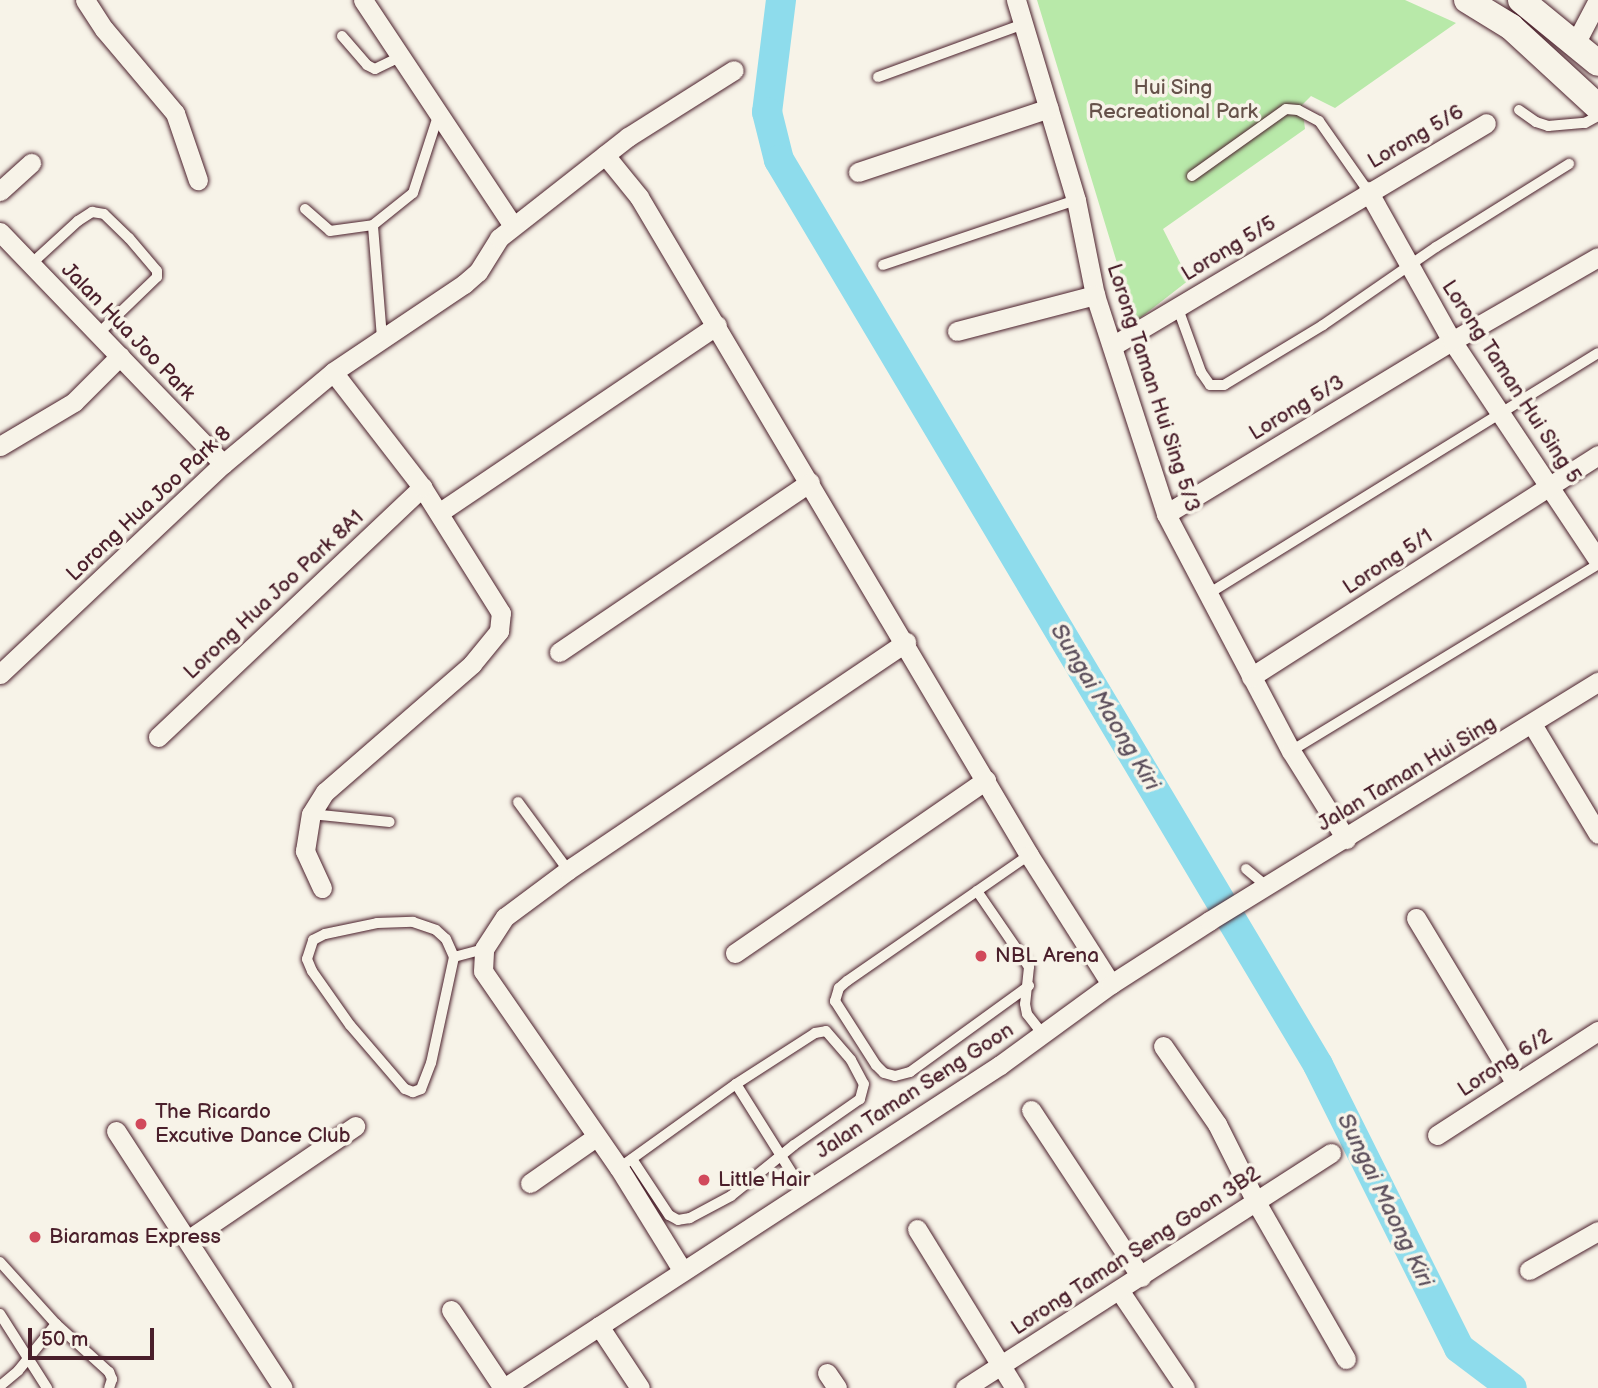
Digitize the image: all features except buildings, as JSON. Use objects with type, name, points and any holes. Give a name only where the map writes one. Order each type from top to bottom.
[{"type":"main road","points":[[1467,0],[1511,27],[1598,107]]},
{"type":"main road","points":[[1521,0],[1576,42],[1598,63]]},
{"type":"street","points":[[85,0],[104,29],[176,113],[198,180]]},
{"type":"street","points":[[363,0],[513,226]]},
{"type":"street","name":"Lorong Taman Hui Sing 5/3","points":[[1016,0],[1076,200],[1096,295],[1166,514],[1291,751],[1346,839]]},
{"type":"street","points":[[1576,42],[1598,0]]},
{"type":"street","name":"Lorong Hua Joo Park 8","points":[[0,674],[223,464],[333,372],[478,272],[499,238],[605,155],[734,70]]},
{"type":"street","points":[[858,172],[1049,108]]},
{"type":"street","name":"Lorong 5/6","points":[[1368,191],[1486,123]]},
{"type":"street","points":[[605,155],[639,197],[906,642],[1029,855],[1111,984]]},
{"type":"street","points":[[0,191],[31,163]]},
{"type":"street","name":"Lorong Taman Hui Sing 5","points":[[1368,191],[1452,341],[1598,562]]},
{"type":"street","name":"Lorong 5/5","points":[[1114,345],[1368,191]]},
{"type":"street","name":"Jalan Hua Joo Park","points":[[0,232],[223,464]]},
{"type":"street","name":"Lorong 5/3","points":[[1166,514],[1452,341],[1598,257]]},
{"type":"street","points":[[957,331],[1096,295]]},
{"type":"street","points":[[440,512],[716,326]]},
{"type":"street","points":[[0,446],[74,402],[120,356]]},
{"type":"street","points":[[322,888],[305,851],[311,814],[325,792],[472,664],[499,631],[501,613],[440,512],[333,372]]},
{"type":"street","name":"Lorong 5/1","points":[[1251,677],[1598,455]]},
{"type":"street","points":[[559,652],[810,482]]},
{"type":"street","name":"Lorong Hua Joo Park 8A1","points":[[158,737],[422,487]]},
{"type":"street","points":[[682,1270],[625,1163],[596,1137],[483,971],[484,949],[505,917],[568,870],[906,642]]},
{"type":"street","name":"Jalan Taman Hui Sing","points":[[1209,921],[1598,682]]},
{"type":"street","points":[[1532,724],[1598,834]]},
{"type":"street","points":[[735,953],[986,780]]},
{"type":"street","points":[[1416,918],[1515,1082]]},
{"type":"street","name":"Jalan Taman Seng Goon","points":[[504,1388],[1000,1065],[1111,984],[1209,921]]},
{"type":"street","name":"Lorong 6/2","points":[[1437,1135],[1515,1082],[1598,1031]]},
{"type":"street","points":[[1163,1046],[1217,1124],[1255,1202],[1346,1359]]},
{"type":"street","points":[[1031,1110],[1141,1277]]},
{"type":"street","points":[[189,1240],[355,1126]]},
{"type":"street","points":[[116,1131],[283,1388]]},
{"type":"street","points":[[530,1183],[596,1137]]},
{"type":"street","name":"Lorong Taman Seng Goon 3B2","points":[[965,1388],[1331,1153]]},
{"type":"street","points":[[917,1228],[1015,1388]]},
{"type":"street","points":[[1529,1270],[1598,1231]]},
{"type":"street","points":[[1119,1290],[1185,1388]]},
{"type":"street","points":[[451,1310],[504,1388]]},
{"type":"street","points":[[599,1326],[640,1388]]},
{"type":"lane","points":[[878,77],[1024,24]]},
{"type":"lane","points":[[342,36],[367,65],[375,69],[400,57]]},
{"type":"lane","points":[[1192,176],[1286,109],[1298,110],[1319,121],[1368,191]]},
{"type":"lane","points":[[1519,110],[1536,122],[1548,125],[1585,123],[1598,116]]},
{"type":"lane","points":[[305,209],[330,230],[373,225],[413,194],[438,116]]},
{"type":"lane","points":[[1177,306],[1201,372],[1210,385],[1224,385],[1323,325],[1410,265],[1569,164]]},
{"type":"lane","points":[[883,265],[1076,200]]},
{"type":"lane","points":[[31,264],[78,220],[92,212],[104,214],[128,238],[157,271],[157,277],[98,334]]},
{"type":"lane","points":[[373,225],[382,339]]},
{"type":"lane","points":[[1208,594],[1500,411],[1598,353]]},
{"type":"lane","points":[[1291,751],[1598,562]]},
{"type":"lane","points":[[517,802],[568,870]]},
{"type":"lane","points":[[311,814],[390,822]]},
{"type":"lane","points":[[1029,855],[847,981],[839,988],[835,1001],[876,1065],[884,1073],[895,1076],[910,1072],[1029,986]]},
{"type":"lane","points":[[1246,869],[1265,886]]},
{"type":"lane","points":[[976,891],[1029,967],[1025,1004],[1027,1014],[1042,1033]]},
{"type":"lane","points":[[413,922],[436,930],[446,939],[454,957],[431,1063],[421,1088],[413,1092],[405,1089],[350,1025],[312,971],[307,959],[313,940],[325,934],[377,923],[413,922]]},
{"type":"lane","points":[[454,957],[484,949]]},
{"type":"lane","points":[[826,1031],[850,1060],[864,1084],[860,1099],[782,1155],[731,1196],[690,1218],[678,1220],[669,1215],[625,1163],[736,1084],[815,1033],[826,1031]]},
{"type":"lane","points":[[736,1084],[803,1191]]},
{"type":"lane","points":[[0,1262],[57,1324],[109,1372],[112,1379],[109,1388]]},
{"type":"lane","points":[[0,1314],[47,1388]]},
{"type":"lane","points":[[0,1386],[29,1359],[57,1324]]},
{"type":"green space","name":"Hui Sing Recreational Park","points":[[1037,0],[1405,0],[1456,23],[1335,108],[1311,96],[1302,105],[1305,129],[1163,229],[1189,280],[1135,322]]},
{"type":"waterway","name":"Sungai Maong Kiri","points":[[781,0],[767,112],[779,160],[1318,1065],[1459,1348],[1512,1388]]},
{"type":"place","name":"NBL Arena","points":[[981,956]]},
{"type":"place","name":"The Ricardo Excutive Dance Club","points":[[141,1124]]},
{"type":"place","name":"Little Hair","points":[[704,1180]]},
{"type":"place","name":"Biaramas Express","points":[[35,1237]]}]
